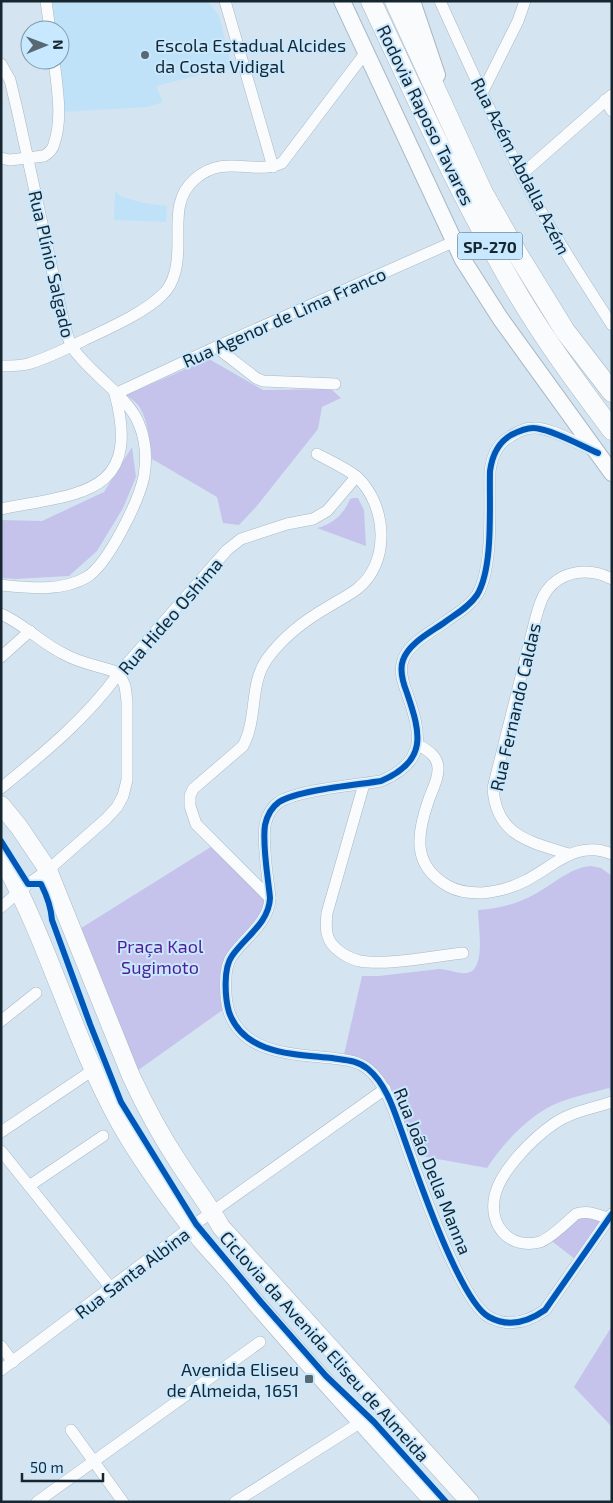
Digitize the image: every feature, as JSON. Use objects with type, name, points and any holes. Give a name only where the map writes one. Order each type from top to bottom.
[{"type":"highway","points":[[362,1],[393,47]]},
{"type":"highway","name":"Rodovia Raposo Tavares","points":[[371,1],[489,244],[519,297],[554,352],[612,430]]},
{"type":"highway","name":"Rodovia Raposo Tavares","points":[[395,1],[484,193],[517,253],[564,331],[611,390]]},
{"type":"main road","points":[[342,1],[463,260],[500,318],[612,473]]},
{"type":"main road","name":"Rua Azém Abdalla Azém","points":[[412,1],[454,129]]},
{"type":"main road","points":[[1,805],[19,827],[48,870],[143,1102],[177,1161],[213,1212],[221,1227],[470,1502]]},
{"type":"main road","points":[[1,857],[26,906],[93,1070],[134,1147],[191,1227],[278,1330],[434,1502]]},
{"type":"street","points":[[46,1],[49,20]]},
{"type":"street","points":[[225,1],[273,167]]},
{"type":"street","name":"Rua Azém Abdalla Azém","points":[[440,1],[522,174],[561,246],[612,325]]},
{"type":"street","points":[[482,93],[518,21],[525,1]]},
{"type":"street","points":[[1,366],[27,364],[72,346],[130,317],[162,296],[170,286],[175,272],[179,204],[185,190],[194,179],[206,171],[221,166],[273,167],[282,163],[290,155],[366,52]]},
{"type":"street","name":"Rua Plínio Salgado","points":[[1,64],[10,80],[62,315],[72,346],[89,367],[127,406],[138,422],[145,443],[146,462],[144,478],[127,520],[109,553],[94,571],[71,584],[53,587],[1,585]]},
{"type":"street","points":[[1,158],[10,160],[44,156],[54,145],[58,119],[55,70]]},
{"type":"street","points":[[522,174],[608,98],[612,111]]},
{"type":"street","name":"Rua Agenor de Lima Franco","points":[[115,394],[453,242]]},
{"type":"street","points":[[216,347],[256,378],[263,381],[335,384]]},
{"type":"street","points":[[1,509],[83,492],[108,477],[117,461],[122,446],[122,427],[115,394]]},
{"type":"street","points":[[598,453],[545,430],[533,428],[519,431],[505,439],[498,447],[491,459],[488,550],[484,581],[466,608],[418,641],[403,660],[402,679],[417,726],[418,745],[429,750],[434,756],[438,770],[421,820],[419,839],[424,862],[439,880],[449,887],[472,893],[506,889],[526,880],[569,854],[588,849],[612,854]]},
{"type":"street","points":[[270,898],[196,824],[190,806],[190,796],[193,789],[199,783],[243,746],[251,725],[256,684],[267,659],[303,623],[357,589],[368,579],[375,566],[380,548],[381,530],[378,510],[370,493],[356,477],[317,454]]},
{"type":"street","name":"Rua Hideo Oshima","points":[[1,788],[70,729],[111,685],[119,673],[227,550],[242,539],[287,524],[313,519],[327,511],[356,477]]},
{"type":"street","name":"Rua Fernando Caldas","points":[[569,854],[517,836],[509,829],[496,809],[493,788],[536,617],[545,594],[557,580],[577,572],[592,571],[612,579]]},
{"type":"street","points":[[1,614],[15,620],[47,644],[76,661],[119,673],[125,686],[127,701],[127,780],[123,796],[117,807],[48,870],[28,884],[1,908]]},
{"type":"street","points":[[1,657],[30,631]]},
{"type":"street","name":"Rua João Della Manna","points":[[418,745],[410,762],[401,771],[381,781],[294,795],[278,803],[269,814],[264,835],[270,908],[265,918],[230,958],[226,994],[229,1011],[236,1027],[248,1039],[266,1048],[286,1054],[348,1060],[359,1063],[369,1069],[385,1089],[428,1206],[454,1264],[474,1302],[487,1316],[501,1322],[520,1323],[533,1318],[545,1310],[610,1216]]},
{"type":"street","points":[[364,784],[327,913],[327,934],[331,943],[347,956],[358,961],[373,962],[463,953]]},
{"type":"street","points":[[1,1021],[36,993]]},
{"type":"street","points":[[1,1132],[93,1070]]},
{"type":"street","name":"Rua Santa Albina","points":[[1,1370],[191,1227],[385,1089]]},
{"type":"street","points":[[610,1216],[582,1212],[576,1214],[540,1242],[528,1243],[516,1241],[504,1234],[498,1228],[494,1219],[493,1208],[495,1194],[504,1173],[539,1135],[556,1122],[570,1115],[612,1102]]},
{"type":"street","points":[[30,1186],[103,1136]]},
{"type":"street","points":[[1,1151],[111,1288]]},
{"type":"street","points":[[37,1502],[260,1342]]},
{"type":"street","points":[[1,1346],[13,1362]]},
{"type":"street","points":[[235,1502],[361,1422]]},
{"type":"street","points":[[72,1430],[123,1502]]},
{"type":"shaded area","name":"Escola Estadual Alcides da Costa Vidigal","points":[[53,1],[206,1],[219,16],[232,67],[156,86],[163,102],[148,107],[63,112],[59,70],[70,70],[70,20],[54,20]]},
{"type":"shaded area","points":[[115,191],[122,197],[144,203],[167,206],[166,222],[114,220]]},
{"type":"green space","points":[[209,359],[263,390],[331,389],[341,398],[322,407],[318,429],[256,507],[239,525],[223,523],[217,497],[152,459],[144,417],[137,404],[126,395]]},
{"type":"green space","points":[[132,447],[136,477],[123,508],[97,551],[69,576],[1,578],[1,520],[42,521],[104,492]]},
{"type":"green space","points":[[358,498],[364,510],[366,546],[317,528],[337,518],[345,509],[350,499]]},
{"type":"green space","name":"Praça Kaol Sugimoto","points":[[214,845],[268,898],[262,914],[225,961],[224,1009],[137,1071],[78,930]]},
{"type":"green space","points":[[591,866],[601,868],[612,876],[612,1094],[609,1088],[566,1100],[543,1110],[516,1132],[487,1168],[410,1154],[395,1114],[369,1069],[343,1059],[362,976],[379,976],[439,969],[463,973],[473,971],[477,965],[480,947],[478,910],[500,907],[521,901],[569,873]]},
{"type":"green space","points":[[577,1215],[607,1221],[579,1262],[549,1239]]},
{"type":"green space","points":[[612,1326],[612,1427],[574,1387]]},
{"type":"cycle path","points":[[598,453],[556,434],[533,428],[524,429],[511,435],[499,446],[492,460],[490,471],[488,552],[486,568],[477,595],[462,610],[415,643],[403,660],[401,668],[402,677],[412,708],[417,734],[417,745],[414,755],[407,765],[381,781],[299,794],[274,806],[267,818],[264,833],[270,898],[269,907],[261,922],[229,961],[226,983],[229,1012],[236,1026],[246,1037],[272,1050],[355,1062],[368,1069],[379,1081],[391,1104],[426,1199],[451,1259],[464,1286],[477,1306],[489,1317],[511,1323],[532,1318],[545,1310],[612,1214]]},
{"type":"cycle path","name":"Ciclovia da Avenida Eliseu de Almeida","points":[[1,841],[28,884],[41,884],[51,910],[52,920],[90,1024],[121,1102],[196,1224],[326,1376],[374,1422],[446,1502]]},
{"type":"place","name":"Escola Estadual Alcides da Costa Vidigal","points":[[145,55]]},
{"type":"place","name":"Avenida Eliseu de Almeida, 1651","points":[[309,1379]]}]
